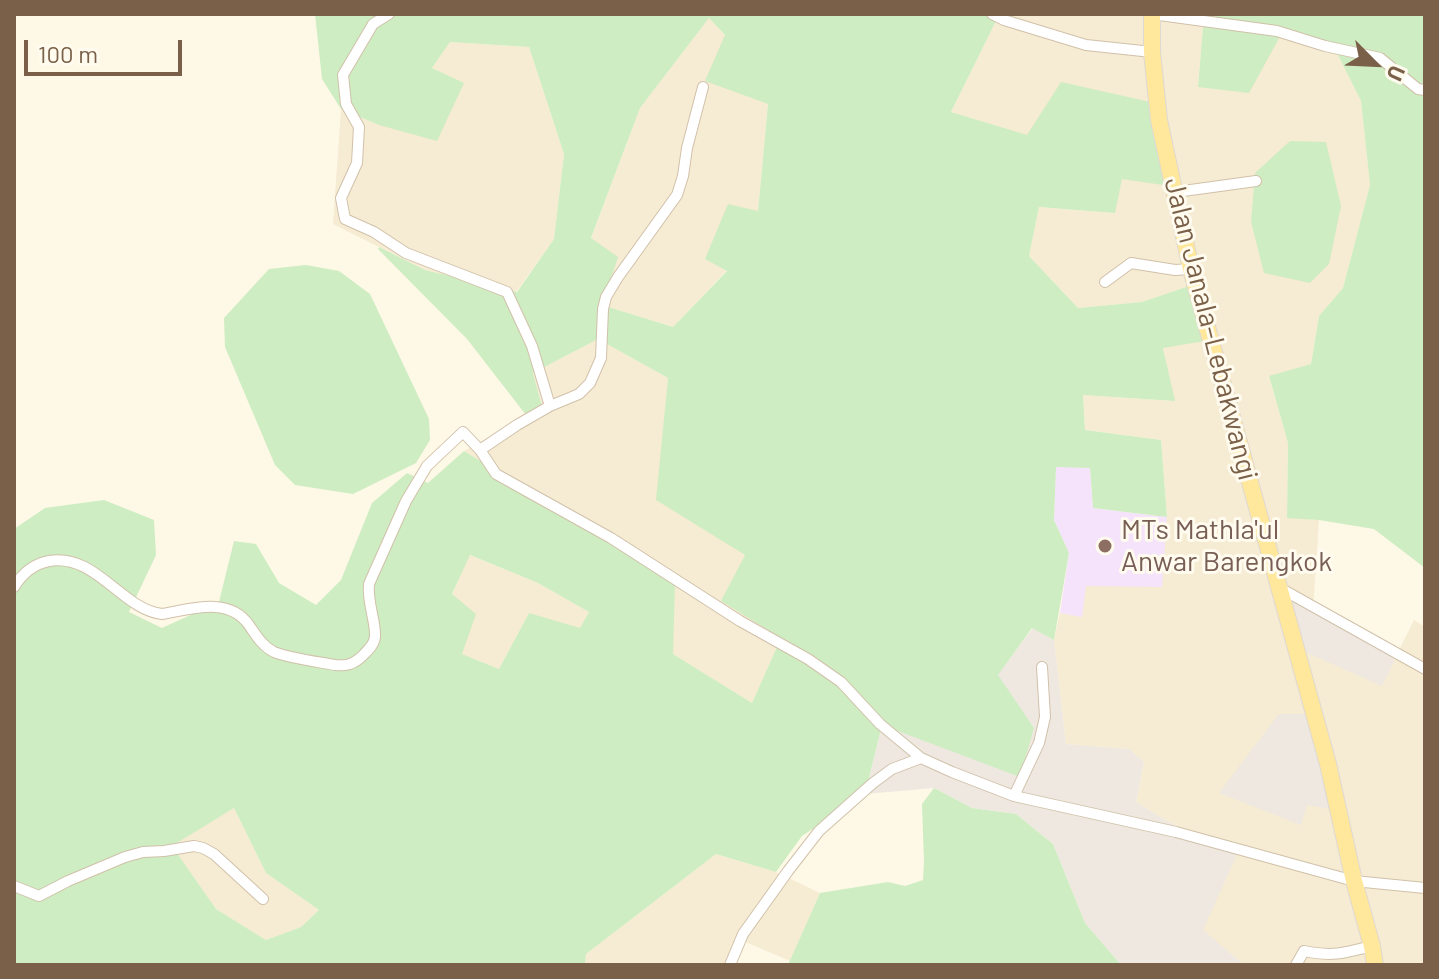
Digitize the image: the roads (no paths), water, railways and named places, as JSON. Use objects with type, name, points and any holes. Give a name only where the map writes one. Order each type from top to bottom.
[{"type":"main road","name":"Jalan Janala–Lebakwangi","points":[[1152,14],[1152,52],[1159,120],[1191,269],[1328,764],[1375,965]]},
{"type":"street","points":[[389,14],[373,24],[343,75],[346,104],[359,127],[357,163],[341,198],[345,219],[374,232],[406,253],[507,292],[532,346],[550,406]]},
{"type":"street","points":[[992,14],[1086,45],[1152,52]]},
{"type":"street","points":[[1152,14],[1277,31],[1380,58],[1418,89],[1425,90]]},
{"type":"street","points":[[480,450],[550,406],[579,394],[590,383],[601,358],[606,297],[677,195],[703,87]]},
{"type":"street","points":[[1176,192],[1256,181]]},
{"type":"street","points":[[1105,282],[1131,263],[1175,270],[1191,269]]},
{"type":"street","points":[[14,587],[29,569],[43,562],[71,562],[93,571],[154,613],[222,606],[239,613],[261,642],[274,652],[345,666],[355,662],[371,648],[375,638],[369,584],[406,501],[427,466],[463,432],[496,474],[611,538],[841,682],[880,724],[921,758],[1014,796],[1176,832],[1354,881],[1425,888]]},
{"type":"street","points":[[1279,587],[1425,669]]},
{"type":"street","points":[[1014,796],[1039,743],[1045,717],[1042,667]]},
{"type":"street","points":[[730,965],[743,934],[819,831],[892,769],[921,758]]},
{"type":"street","points":[[14,886],[39,896],[125,857],[194,846],[214,854],[263,899]]},
{"type":"street","points":[[1296,965],[1304,951],[1324,955],[1372,946]]},
{"type":"place","name":"MTs Mathla'ul Anwar Barengkok","points":[[1105,546]]}]
